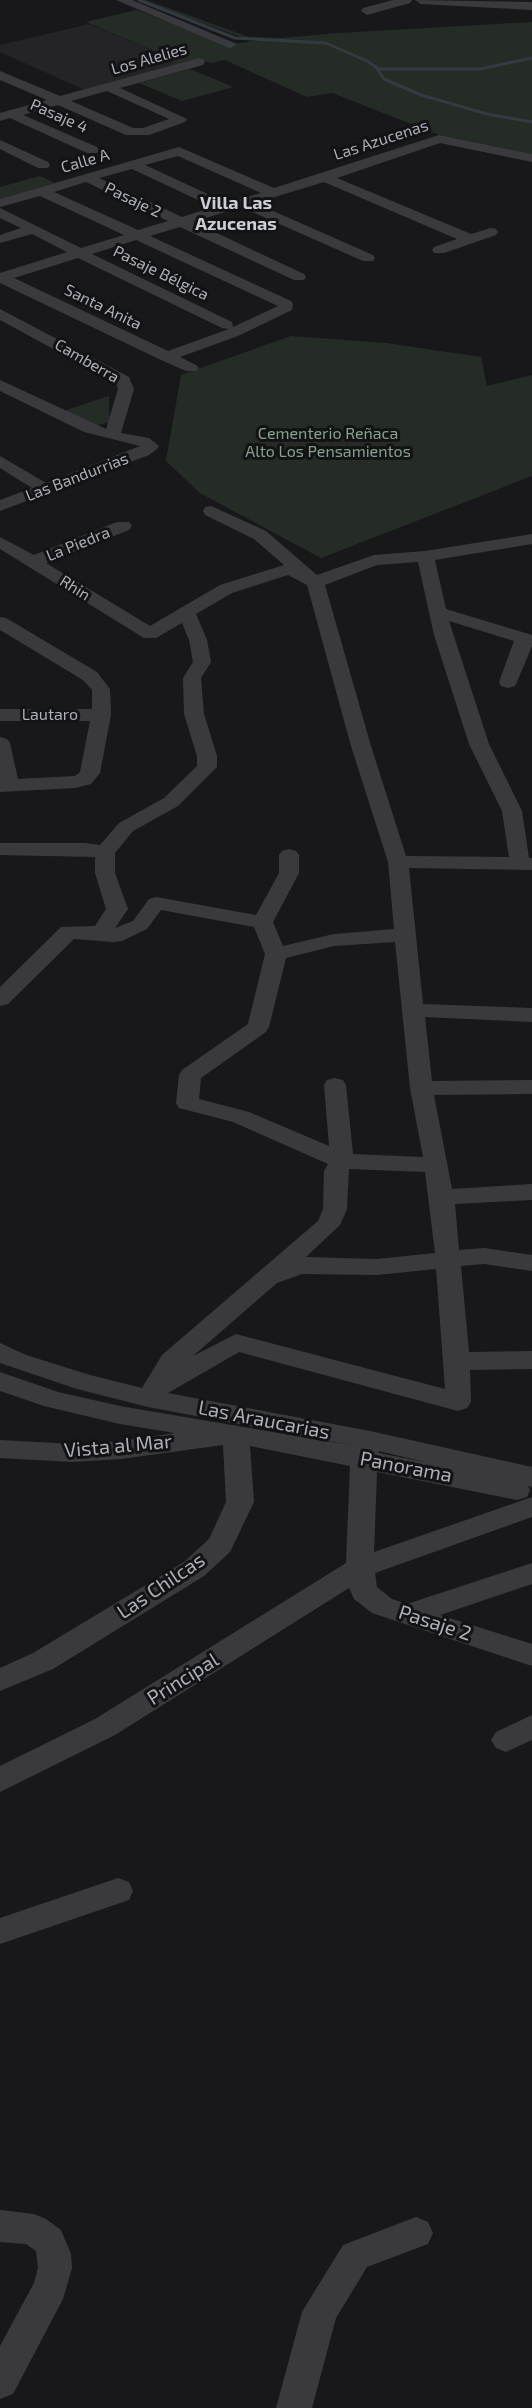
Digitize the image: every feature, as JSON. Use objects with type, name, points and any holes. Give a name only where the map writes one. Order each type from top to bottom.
[{"type":"street","points":[[122,0],[231,44]]},
{"type":"street","points":[[367,11],[406,0]]},
{"type":"street","points":[[422,0],[532,6]]},
{"type":"street","name":"Los Alelies","points":[[5,116],[199,62]]},
{"type":"street","points":[[0,75],[58,101]]},
{"type":"street","name":"Los Alelies","points":[[58,101],[131,132],[144,132],[180,120],[108,87]]},
{"type":"street","name":"Pasaje 4","points":[[5,116],[92,150]]},
{"type":"street","name":"Las Azucenas","points":[[0,277],[243,203],[439,139],[532,158]]},
{"type":"street","points":[[0,144],[43,165]]},
{"type":"street","name":"Calle A","points":[[0,203],[184,149],[273,193]]},
{"type":"street","points":[[132,165],[226,208]]},
{"type":"street","points":[[324,177],[377,201],[425,217],[470,239]]},
{"type":"street","name":"Pasaje 2","points":[[87,178],[299,277]]},
{"type":"street","points":[[41,192],[286,304],[285,309],[233,333],[166,357]]},
{"type":"street","points":[[359,207],[401,194]]},
{"type":"street","points":[[243,203],[368,258]]},
{"type":"street","points":[[0,212],[79,253]]},
{"type":"street","points":[[400,228],[425,217]]},
{"type":"street","points":[[0,239],[34,229]]},
{"type":"street","points":[[439,250],[491,232]]},
{"type":"street","name":"Pasaje Bélgica","points":[[79,253],[227,325]]},
{"type":"street","name":"Santa Anita","points":[[0,277],[191,368]]},
{"type":"street","name":"Camberra","points":[[0,314],[123,380],[126,388],[112,436]]},
{"type":"street","points":[[0,385],[75,423],[112,436]]},
{"type":"street","name":"Las Bandurrias","points":[[0,507],[143,452],[151,445],[112,436]]},
{"type":"street","points":[[0,461],[45,489]]},
{"type":"street","points":[[153,1392],[236,1343],[458,1402],[458,1361],[442,1197],[421,1088],[398,862],[361,746],[315,582],[260,535],[211,512]]},
{"type":"street","name":"La Piedra","points":[[33,562],[123,526]]},
{"type":"street","points":[[100,933],[117,909],[105,873],[105,852],[126,827],[171,802],[207,767],[207,756],[194,714],[192,678],[202,662],[198,640],[187,614],[226,589],[289,569],[315,582],[374,560],[425,556],[532,538]]},
{"type":"street","name":"Rhin","points":[[0,542],[150,634],[187,614]]},
{"type":"street","points":[[398,862],[526,863],[512,811],[479,744],[442,635],[425,556]]},
{"type":"street","points":[[438,612],[528,640],[508,682]]},
{"type":"street","points":[[0,622],[90,675],[101,689],[101,716],[90,773],[84,780],[5,786],[0,743]]},
{"type":"street","name":"Lautaro","points":[[0,715],[101,716]]},
{"type":"street","points":[[0,849],[85,849],[105,852]]},
{"type":"street","points":[[262,922],[289,873],[289,855]]},
{"type":"street","points":[[0,999],[69,932],[114,936],[140,925],[156,903],[262,922]]},
{"type":"street","points":[[262,922],[276,954],[258,1027],[190,1075],[187,1103],[241,1117],[342,1161],[437,1165]]},
{"type":"street","points":[[276,954],[334,940],[406,935]]},
{"type":"street","points":[[414,1010],[532,1017]]},
{"type":"street","points":[[153,1392],[171,1361],[327,1225],[335,1209],[336,1171],[342,1161],[335,1085]]},
{"type":"street","points":[[421,1088],[532,1087]]},
{"type":"street","points":[[442,1197],[532,1192]]},
{"type":"street","points":[[265,1281],[297,1266],[315,1264],[377,1267],[484,1256],[532,1263]]},
{"type":"street","name":"Las Araucarias","points":[[0,1352],[17,1361],[86,1383],[153,1392],[367,1449],[532,1477]]},
{"type":"street","points":[[458,1361],[532,1360]]},
{"type":"street","name":"Panorama","points":[[0,1381],[53,1400],[120,1415],[236,1434],[367,1449],[532,1493]]},
{"type":"street","name":"Vista al Mar","points":[[0,1449],[73,1453],[109,1451],[236,1434]]},
{"type":"street","name":"Las Chilcas","points":[[0,1680],[43,1661],[194,1569],[220,1545],[240,1502],[236,1434]]},
{"type":"street","points":[[360,1568],[367,1449]]},
{"type":"street","name":"Principal","points":[[0,1780],[105,1728],[360,1568],[532,1507]]},
{"type":"street","name":"Pasaje 2","points":[[360,1568],[364,1592],[382,1606],[532,1655]]},
{"type":"street","points":[[407,1615],[532,1573]]},
{"type":"street","points":[[506,1740],[532,1726]]},
{"type":"street","points":[[0,1931],[118,1891]]},
{"type":"street","points":[[0,2226],[34,2230],[49,2241],[54,2254],[54,2268],[51,2287],[0,2382]]},
{"type":"street","points":[[294,2408],[320,2312],[355,2256],[416,2234]]},
{"type":"shaded area","points":[[89,24],[174,59],[176,66],[85,90],[0,52],[0,45]]},
{"type":"green space","points":[[138,0],[146,0],[249,37],[282,38],[532,22],[532,154],[440,135],[332,93],[307,97],[225,60],[211,63],[199,59],[176,65],[173,64],[174,59],[86,22],[137,10],[226,45],[260,40],[238,36]]},
{"type":"green space","points":[[190,69],[233,87],[182,101],[139,83]]},
{"type":"green space","points":[[40,176],[55,183],[0,199],[0,187]]},
{"type":"green space","name":"Cementerio Reñaca Alto Los Pensamientos","points":[[291,336],[386,343],[481,357],[487,386],[532,375],[532,476],[321,558],[200,493],[166,461],[181,375]]},
{"type":"green space","points":[[109,396],[109,422],[95,426],[64,411]]},
{"type":"waterway","points":[[139,0],[235,38],[326,43],[367,61],[377,69]]},
{"type":"waterway","points":[[377,69],[480,69],[532,58]]},
{"type":"waterway","points":[[377,69],[384,79],[421,95],[487,114],[532,122]]},
{"type":"district","name":"Villa Las Azucenas","points":[[236,213]]}]
